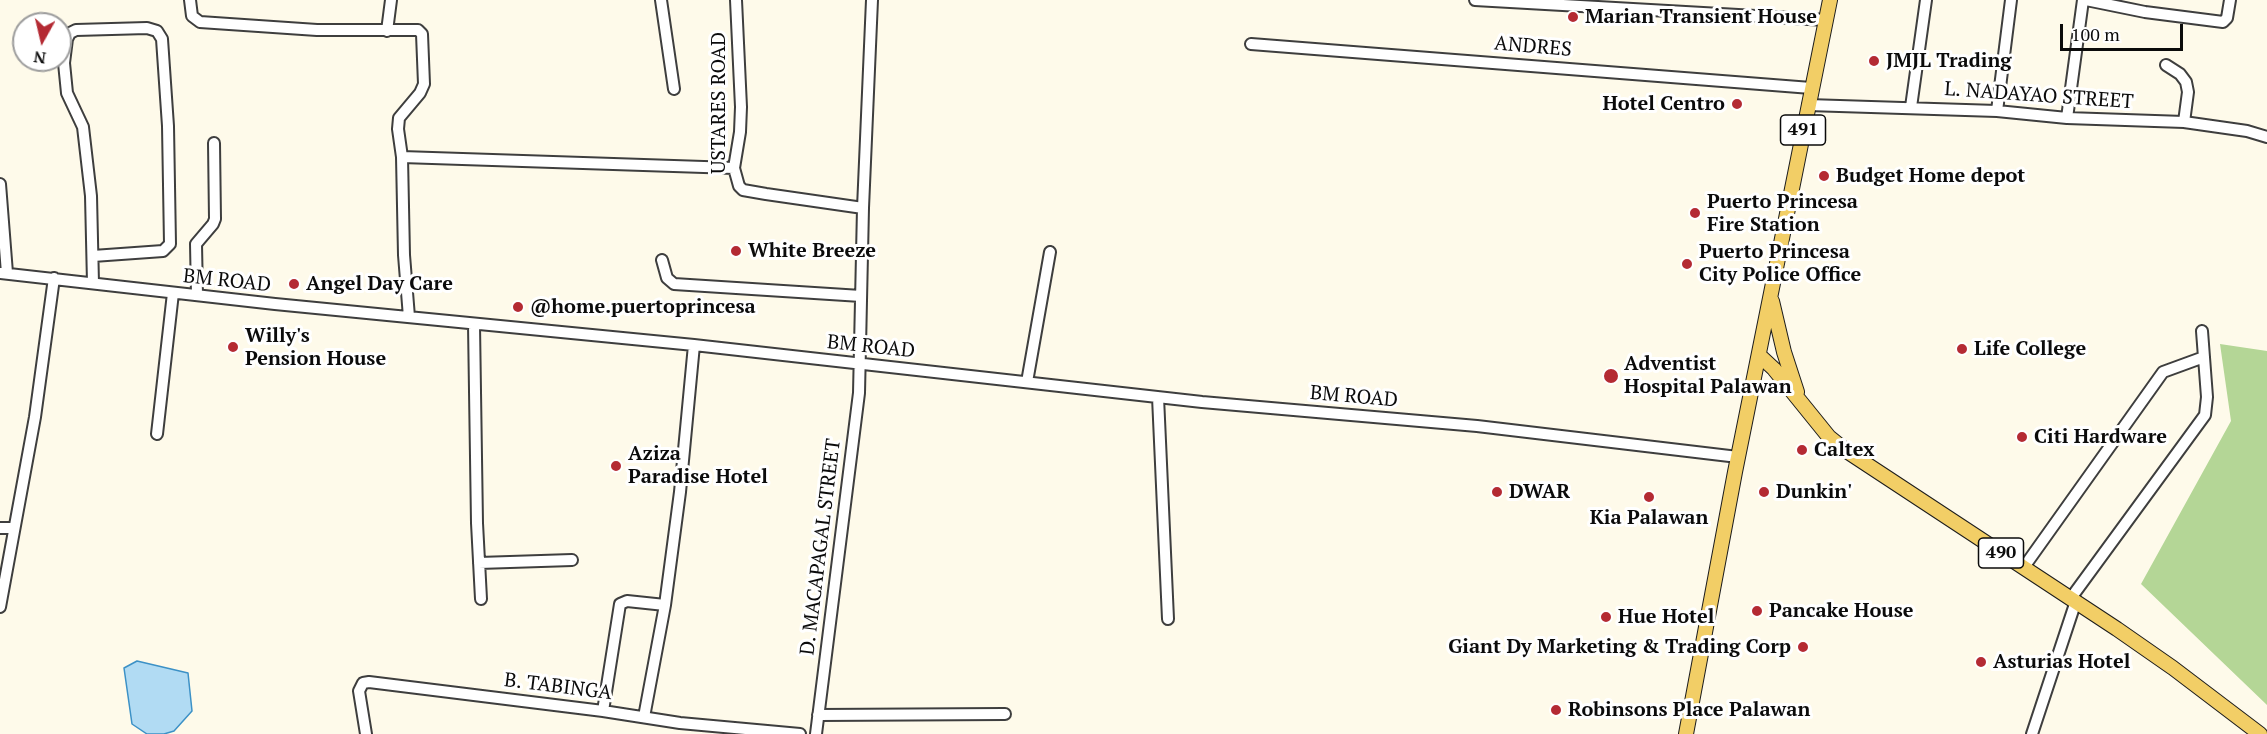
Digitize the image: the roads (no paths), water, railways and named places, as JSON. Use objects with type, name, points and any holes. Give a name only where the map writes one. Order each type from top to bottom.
[{"type":"main road","name":"491","points":[[1759,355],[1830,0]]},
{"type":"main road","points":[[1771,296],[1784,352],[1799,401]]},
{"type":"main road","points":[[1686,734],[1759,355]]},
{"type":"main road","name":"490","points":[[1759,355],[1774,369],[1829,437],[1845,450],[2174,668],[2260,734]]},
{"type":"street","points":[[387,31],[391,0]]},
{"type":"street","points":[[661,0],[674,89]]},
{"type":"street","name":"USTARES ROAD","points":[[736,0],[741,107],[740,132],[734,168],[739,186],[743,190],[863,208]]},
{"type":"street","name":"D. MACAPAGAL STREET","points":[[816,734],[860,393],[863,208],[872,0]]},
{"type":"street","points":[[1475,0],[1826,20]]},
{"type":"street","points":[[1911,107],[1926,0]]},
{"type":"street","points":[[1997,111],[2011,0]]},
{"type":"street","points":[[2067,118],[2084,0],[2145,12],[2226,21],[2230,0]]},
{"type":"street","points":[[190,5],[195,20],[208,23],[317,30],[417,30],[423,36],[424,84],[398,122],[402,157],[404,255],[410,317]]},
{"type":"street","points":[[93,256],[163,251],[170,244],[168,126],[162,39],[158,31],[147,28],[76,30],[70,33],[67,39],[64,63],[67,93],[83,127],[91,196],[93,283]]},
{"type":"street","name":"ANDRES","points":[[1251,44],[1811,88]]},
{"type":"street","points":[[2166,65],[2180,74],[2186,82],[2188,92],[2184,123]]},
{"type":"street","name":"L. NADAYAO STREET","points":[[1808,105],[1997,111],[2067,118],[2184,123],[2247,131],[2267,136]]},
{"type":"street","points":[[197,295],[196,244],[213,225],[214,219],[214,143]]},
{"type":"street","points":[[402,157],[734,168]]},
{"type":"street","points":[[0,184],[3,273]]},
{"type":"street","points":[[1027,382],[1050,252]]},
{"type":"street","points":[[662,260],[667,278],[674,284],[861,296]]},
{"type":"street","name":"BM ROAD","points":[[3,273],[474,325],[694,345],[1158,397],[1477,426],[1738,457]]},
{"type":"street","points":[[0,607],[35,417],[54,278]]},
{"type":"street","points":[[157,434],[173,293]]},
{"type":"street","points":[[474,325],[481,599]]},
{"type":"street","points":[[2032,734],[2073,599],[2205,415],[2207,408],[2202,331]]},
{"type":"street","points":[[644,717],[665,605],[680,492],[694,345]]},
{"type":"street","points":[[2024,567],[2163,372],[2204,357]]},
{"type":"street","points":[[1158,397],[1168,619]]},
{"type":"street","points":[[0,528],[14,528]]},
{"type":"street","points":[[479,563],[572,560]]},
{"type":"street","points":[[603,711],[620,604],[627,601],[665,605]]},
{"type":"street","name":"B. TABINGA","points":[[366,734],[359,692],[361,685],[366,682],[603,711],[680,723],[800,734]]},
{"type":"street","points":[[818,715],[1005,714]]},
{"type":"water","points":[[137,661],[188,673],[192,711],[174,731],[164,734],[147,734],[132,724],[124,668]]},
{"type":"place","name":"Marian Transient House","points":[[1573,17]]},
{"type":"place","name":"JMJL Trading","points":[[1874,61]]},
{"type":"place","name":"Hotel Centro","points":[[1737,104]]},
{"type":"place","name":"Budget Home depot","points":[[1824,176]]},
{"type":"place","name":"Puerto Princesa Fire Station","points":[[1695,213]]},
{"type":"place","name":"White Breeze","points":[[736,251]]},
{"type":"place","name":"Puerto Princesa City Police Office","points":[[1687,264]]},
{"type":"place","name":"Angel Day Care","points":[[294,284]]},
{"type":"place","name":"@home.puertoprincesa","points":[[518,307]]},
{"type":"place","name":"Willy's Pension House","points":[[233,347]]},
{"type":"place","name":"Life College","points":[[1962,349]]},
{"type":"place","name":"Adventist Hospital Palawan","points":[[1611,376]]},
{"type":"place","name":"Citi Hardware","points":[[2022,437]]},
{"type":"place","name":"Caltex","points":[[1802,450]]},
{"type":"place","name":"Aziza Paradise Hotel","points":[[616,466]]},
{"type":"place","name":"DWAR","points":[[1497,492]]},
{"type":"place","name":"Dunkin'","points":[[1764,492]]},
{"type":"place","name":"Kia Palawan","points":[[1649,497]]},
{"type":"place","name":"Pancake House","points":[[1757,611]]},
{"type":"place","name":"Hue Hotel","points":[[1606,617]]},
{"type":"place","name":"Giant Dy Marketing & Trading Corp","points":[[1803,647]]},
{"type":"place","name":"Asturias Hotel","points":[[1981,662]]},
{"type":"place","name":"Robinsons Place Palawan","points":[[1556,710]]}]
